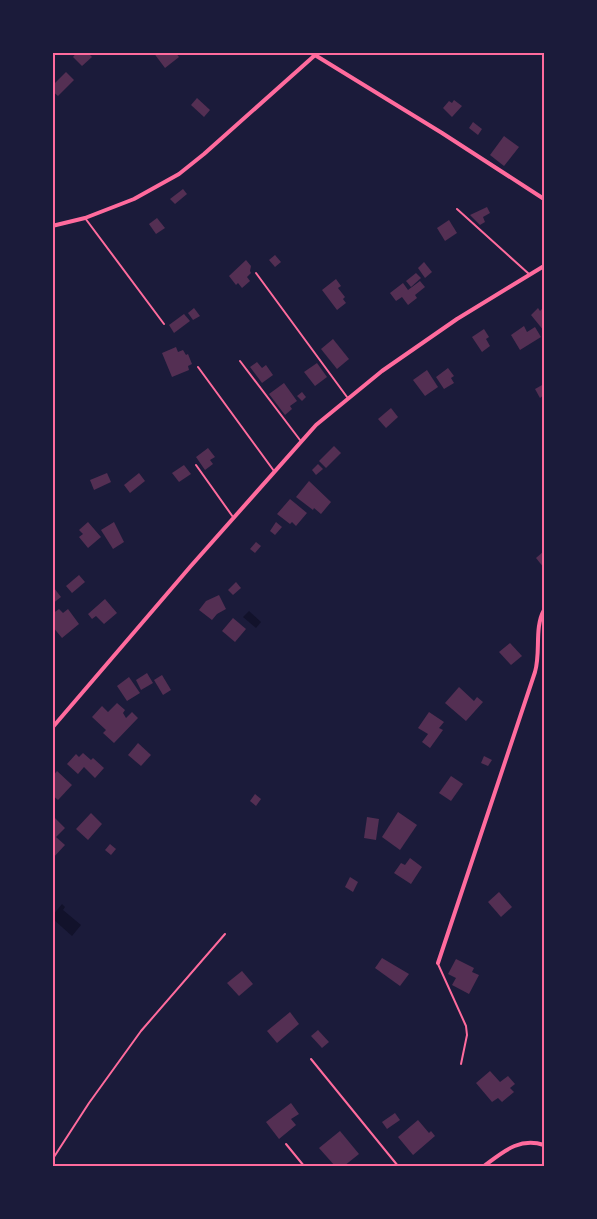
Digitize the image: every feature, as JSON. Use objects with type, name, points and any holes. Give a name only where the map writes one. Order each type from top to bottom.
[{"type":"street","points":[[52,226],[85,218],[134,199],[178,174],[204,154],[312,54],[442,133],[544,199]]},
{"type":"street","points":[[52,728],[300,440],[347,397],[457,319],[544,266]]},
{"type":"street","points":[[438,963],[535,672],[539,625],[544,610]]},
{"type":"street","points":[[484,1167],[516,1144],[527,1142],[544,1146]]},
{"type":"lane","points":[[457,209],[531,276]]},
{"type":"lane","points":[[85,218],[164,324]]},
{"type":"lane","points":[[256,273],[347,397]]},
{"type":"lane","points":[[240,361],[300,440]]},
{"type":"lane","points":[[198,367],[274,471]]},
{"type":"lane","points":[[196,465],[233,517]]},
{"type":"lane","points":[[52,1160],[89,1103],[141,1031],[225,934]]},
{"type":"lane","points":[[438,963],[466,1026],[467,1035],[461,1065]]},
{"type":"lane","points":[[311,1059],[398,1167]]},
{"type":"lane","points":[[286,1144],[304,1167]]},
{"type":"shaded area","points":[[249,611],[261,622],[256,628],[243,617]]},
{"type":"shaded area","points":[[62,904],[65,907],[63,910],[81,925],[72,936],[53,919],[53,915]]},
{"type":"building","points":[[77,52],[87,52],[92,57],[82,66],[73,57]]},
{"type":"building","points":[[153,52],[175,52],[179,57],[165,68]]},
{"type":"building","points":[[66,72],[74,80],[58,96],[52,91],[52,86]]},
{"type":"building","points":[[197,98],[210,110],[204,117],[191,105]]},
{"type":"building","points":[[454,100],[462,106],[452,117],[443,108],[449,101],[452,103]]},
{"type":"building","points":[[473,122],[482,129],[478,135],[469,128]]},
{"type":"building","points":[[504,136],[519,147],[504,166],[490,155]]},
{"type":"building","points":[[183,189],[187,194],[175,204],[170,199]]},
{"type":"building","points":[[487,207],[490,213],[483,217],[485,222],[480,225],[470,215]]},
{"type":"building","points":[[157,218],[165,228],[156,234],[149,224]]},
{"type":"building","points":[[449,220],[457,233],[445,241],[437,228]]},
{"type":"building","points":[[275,255],[281,262],[275,267],[269,260]]},
{"type":"building","points":[[246,260],[251,266],[251,273],[247,277],[250,281],[242,288],[238,283],[236,285],[229,276]]},
{"type":"building","points":[[424,262],[432,272],[425,278],[418,268]]},
{"type":"building","points":[[416,273],[421,278],[411,287],[406,281]]},
{"type":"building","points":[[336,279],[341,286],[338,288],[345,297],[343,299],[346,303],[337,310],[322,290]]},
{"type":"building","points":[[420,281],[425,287],[408,305],[402,297],[396,301],[390,293],[403,283],[408,290]]},
{"type":"building","points":[[194,308],[200,316],[193,320],[188,313]]},
{"type":"building","points":[[538,308],[544,312],[544,331],[531,315]]},
{"type":"building","points":[[184,314],[190,321],[174,333],[169,325]]},
{"type":"building","points":[[524,326],[527,332],[535,327],[541,337],[520,350],[511,335]]},
{"type":"building","points":[[484,329],[489,337],[486,339],[490,346],[482,352],[472,337]]},
{"type":"building","points":[[333,339],[349,359],[337,369],[321,349]]},
{"type":"building","points":[[176,347],[178,352],[183,350],[186,355],[188,354],[192,364],[188,366],[189,370],[172,377],[162,353]]},
{"type":"building","points":[[257,362],[262,368],[266,365],[273,375],[262,383],[250,367]]},
{"type":"building","points":[[317,363],[327,377],[315,386],[304,372]]},
{"type":"building","points":[[448,368],[454,376],[451,378],[454,383],[444,389],[436,377]]},
{"type":"building","points":[[427,370],[438,387],[425,396],[413,380]]},
{"type":"building","points":[[284,383],[297,401],[290,406],[292,409],[285,415],[269,394]]},
{"type":"building","points":[[544,384],[544,395],[540,398],[535,389]]},
{"type":"building","points":[[302,392],[306,397],[302,401],[297,396]]},
{"type":"building","points":[[391,408],[398,417],[386,428],[378,419]]},
{"type":"building","points":[[334,446],[341,453],[326,468],[319,461]]},
{"type":"building","points":[[208,448],[215,457],[210,460],[213,464],[205,470],[196,457]]},
{"type":"building","points":[[318,464],[323,469],[316,475],[312,470]]},
{"type":"building","points":[[184,465],[191,474],[179,482],[172,473]]},
{"type":"building","points":[[107,473],[111,482],[94,490],[90,480]]},
{"type":"building","points":[[139,473],[145,481],[130,493],[124,485]]},
{"type":"building","points":[[309,481],[331,502],[321,514],[296,497]]},
{"type":"building","points":[[290,499],[307,513],[296,526],[277,514]]},
{"type":"building","points":[[88,522],[101,537],[88,548],[79,537],[83,534],[79,530]]},
{"type":"building","points":[[114,522],[124,542],[113,549],[101,530]]},
{"type":"building","points":[[276,522],[282,527],[275,535],[270,531]]},
{"type":"building","points":[[256,542],[261,546],[255,553],[250,549]]},
{"type":"building","points":[[544,551],[544,568],[536,558]]},
{"type":"building","points":[[79,575],[85,582],[72,593],[66,586]]},
{"type":"building","points":[[236,582],[241,588],[233,595],[228,590]]},
{"type":"building","points":[[54,588],[61,597],[52,604],[52,589]]},
{"type":"building","points":[[219,595],[226,609],[212,620],[199,610],[206,601]]},
{"type":"building","points":[[105,599],[117,613],[104,624],[96,616],[92,619],[88,614]]},
{"type":"building","points":[[59,609],[63,613],[68,609],[79,624],[62,638],[52,626],[52,620],[55,618],[52,614]]},
{"type":"building","points":[[233,618],[246,629],[235,642],[222,631]]},
{"type":"building","points":[[510,643],[522,656],[511,665],[499,652]]},
{"type":"building","points":[[147,673],[153,683],[141,690],[136,680]]},
{"type":"building","points":[[162,675],[171,690],[163,695],[154,680]]},
{"type":"building","points":[[129,677],[140,693],[127,701],[117,686]]},
{"type":"building","points":[[459,687],[474,701],[477,697],[483,702],[466,721],[445,703]]},
{"type":"building","points":[[117,703],[125,710],[123,713],[126,718],[132,712],[138,718],[114,743],[103,733],[106,730],[92,717],[102,706],[108,712]]},
{"type":"building","points":[[429,712],[444,722],[439,728],[443,730],[430,748],[422,742],[428,734],[418,728]]},
{"type":"building","points":[[138,743],[151,755],[141,766],[128,755]]},
{"type":"building","points":[[83,753],[104,768],[95,778],[84,767],[78,774],[67,764],[76,754],[79,757]]},
{"type":"building","points":[[484,756],[492,760],[488,766],[481,763]]},
{"type":"building","points":[[57,771],[72,785],[58,800],[52,795],[52,777]]},
{"type":"building","points":[[451,776],[463,784],[451,801],[439,793]]},
{"type":"building","points":[[255,794],[261,799],[256,806],[250,801]]},
{"type":"building","points":[[398,812],[417,825],[400,850],[382,837]]},
{"type":"building","points":[[91,813],[102,824],[88,840],[76,829]]},
{"type":"building","points":[[54,817],[65,828],[56,837],[65,845],[52,859]]},
{"type":"building","points":[[367,817],[379,819],[376,840],[364,838]]},
{"type":"building","points":[[110,844],[116,849],[111,855],[105,850]]},
{"type":"building","points":[[410,858],[422,867],[411,884],[394,873],[401,863],[405,865]]},
{"type":"building","points":[[350,877],[358,882],[353,892],[345,887]]},
{"type":"building","points":[[499,892],[512,907],[501,917],[488,902]]},
{"type":"building","points":[[382,958],[409,974],[400,986],[375,968]]},
{"type":"building","points":[[456,959],[474,968],[472,972],[479,975],[469,994],[452,985],[456,978],[448,974]]},
{"type":"building","points":[[242,971],[253,984],[239,996],[227,983]]},
{"type":"building","points":[[290,1012],[299,1024],[277,1043],[267,1031]]},
{"type":"building","points":[[318,1030],[329,1042],[322,1048],[311,1036]]},
{"type":"building","points":[[490,1071],[500,1082],[508,1076],[515,1084],[510,1088],[514,1092],[502,1102],[498,1098],[492,1102],[476,1083]]},
{"type":"building","points":[[291,1103],[299,1114],[291,1119],[296,1125],[279,1139],[266,1122]]},
{"type":"building","points":[[395,1113],[400,1120],[387,1129],[382,1122]]},
{"type":"building","points":[[418,1120],[429,1133],[431,1131],[435,1136],[413,1155],[398,1137]]},
{"type":"building","points":[[340,1131],[359,1154],[344,1166],[335,1166],[319,1148]]}]
